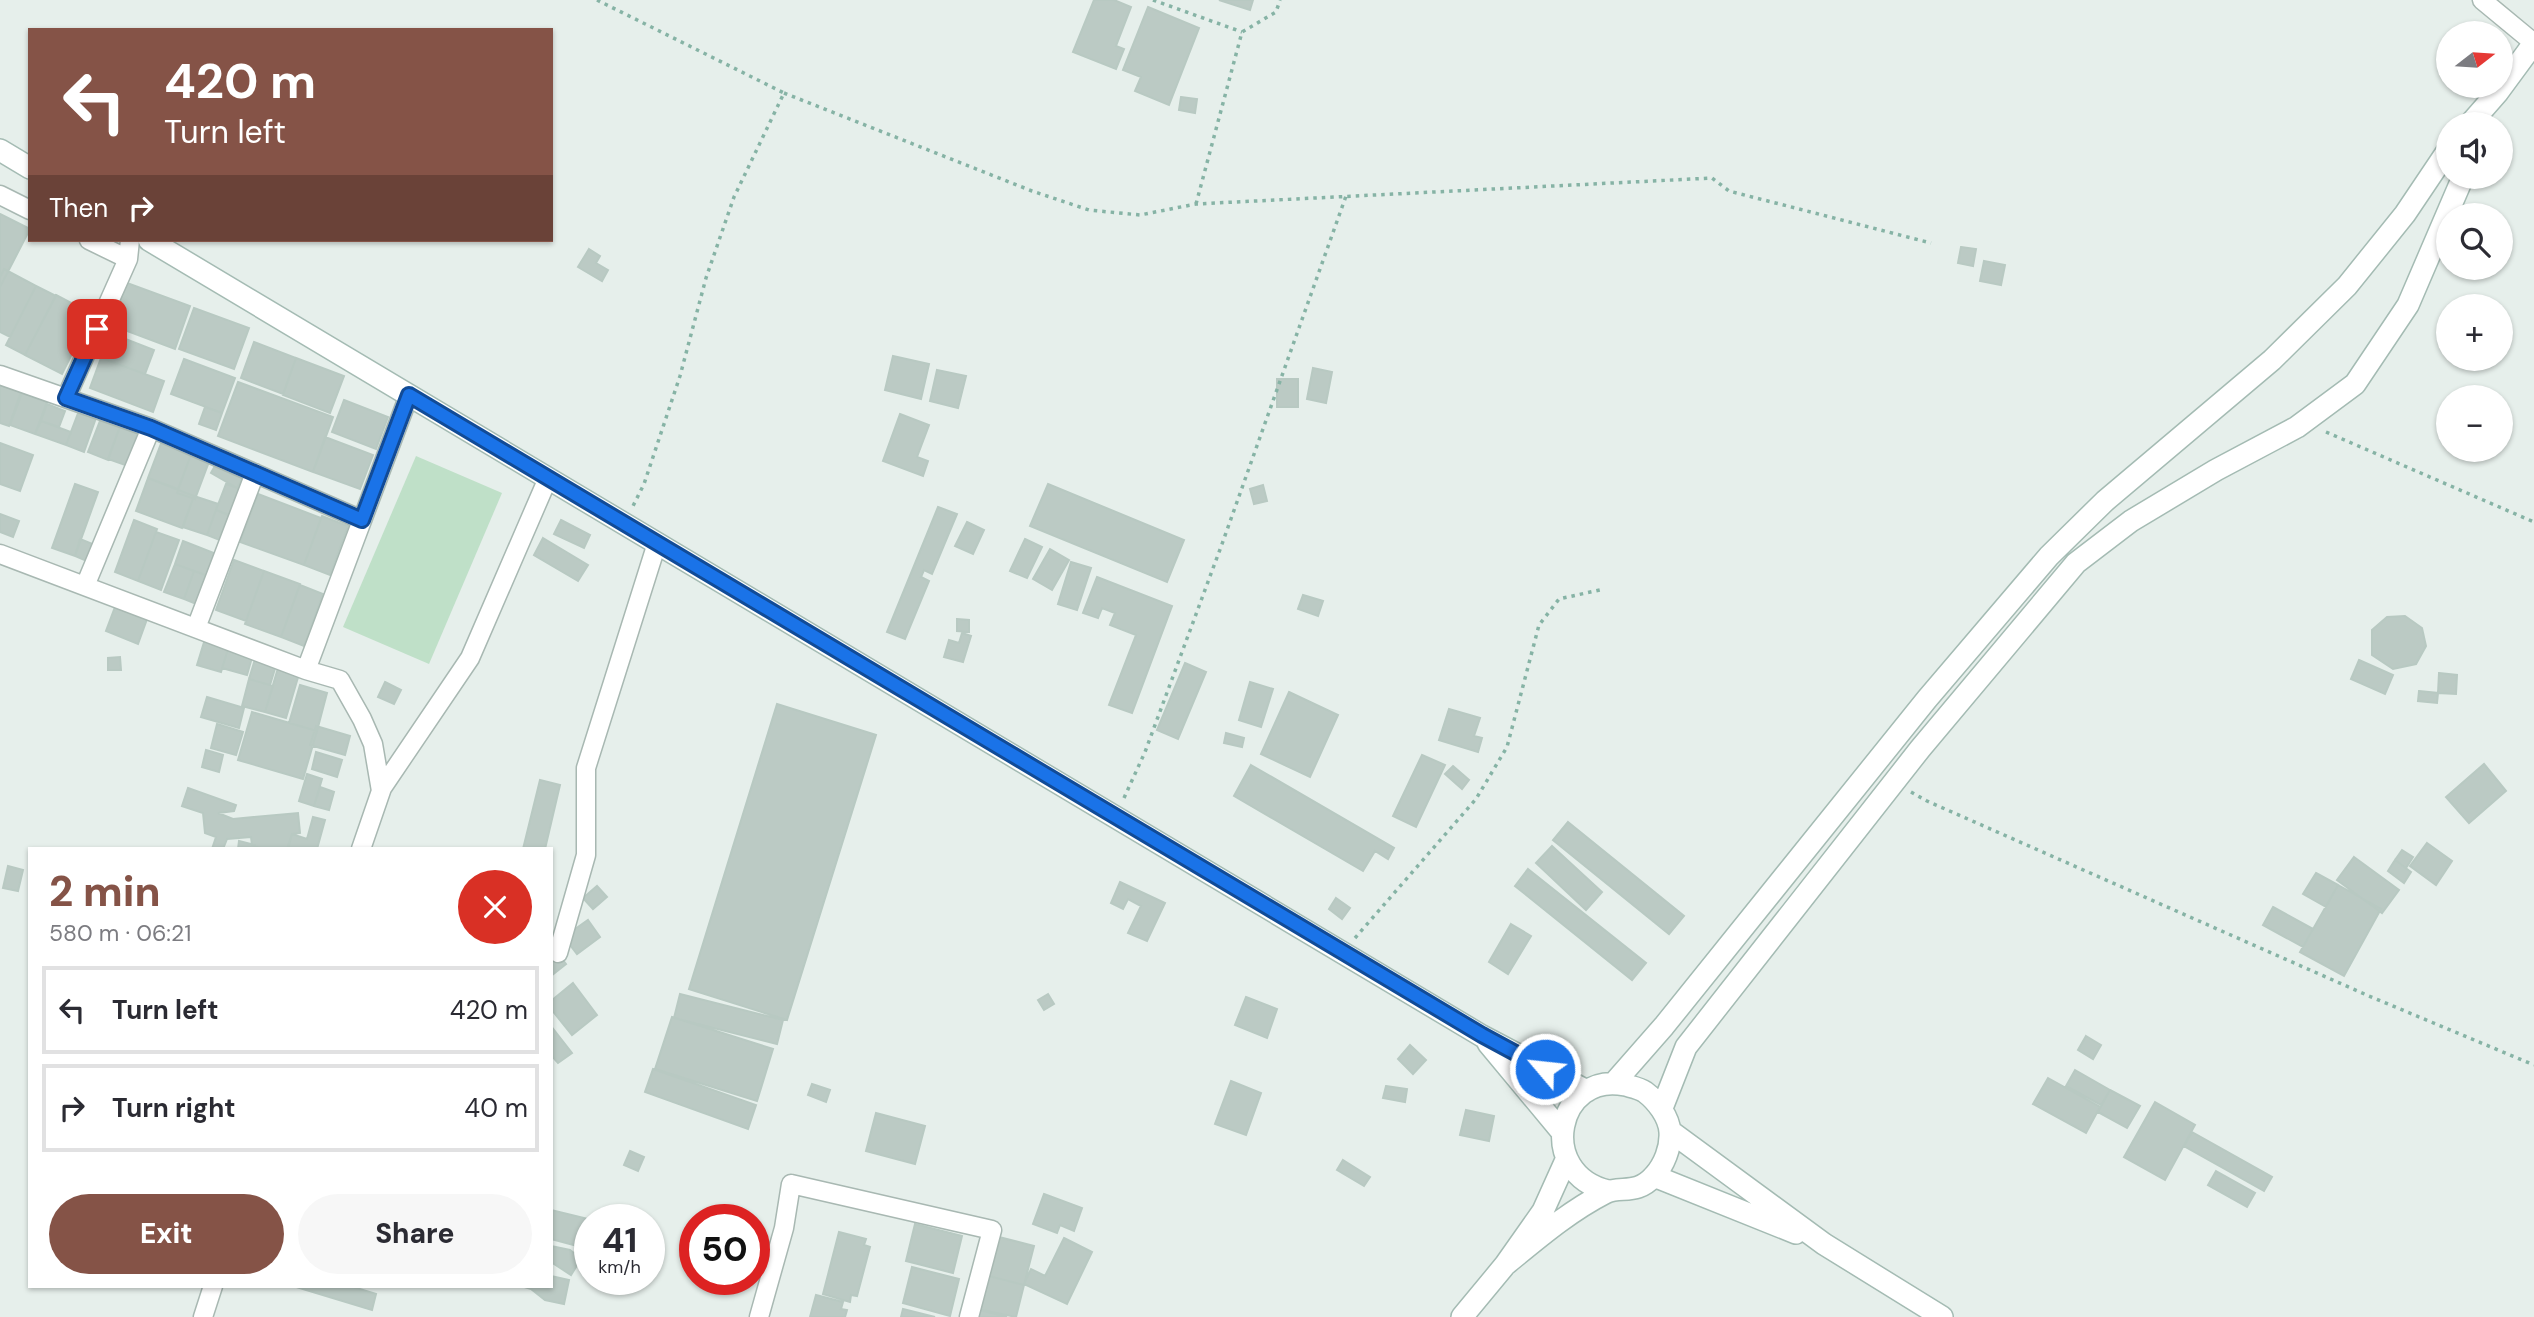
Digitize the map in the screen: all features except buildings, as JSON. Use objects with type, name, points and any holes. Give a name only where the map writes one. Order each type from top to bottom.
[{"type":"main road","points":[[2513,72],[2534,43]]},
{"type":"main road","points":[[2480,112],[2493,98]]},
{"type":"main road","points":[[0,150],[28,167]]},
{"type":"main road","points":[[1614,1083],[1673,1015],[1927,699],[2049,556],[2105,501],[2272,360],[2347,286],[2405,214],[2436,168]]},
{"type":"main road","points":[[1662,1108],[1686,1046],[1894,782],[2076,563],[2131,521],[2216,470],[2306,421],[2355,384],[2408,305],[2458,189]]},
{"type":"main road","points":[[152,242],[1482,1035],[1587,1091]]},
{"type":"main road","points":[[1482,1035],[1562,1132]]},
{"type":"main road","points":[[1614,1083],[1639,1088],[1649,1094],[1662,1108],[1670,1131],[1667,1157],[1654,1176],[1629,1191],[1597,1189],[1581,1179],[1566,1160],[1562,1132],[1564,1120],[1573,1104],[1587,1091],[1614,1083]]},
{"type":"main road","points":[[1670,1131],[1824,1244],[1942,1317]]},
{"type":"main road","points":[[1462,1317],[1505,1265],[1543,1211],[1566,1160]]},
{"type":"main road","points":[[1654,1176],[1824,1244]]},
{"type":"main road","points":[[1505,1265],[1559,1221],[1608,1191]]},
{"type":"street","points":[[2482,0],[2534,43]]},
{"type":"street","points":[[0,195],[28,209]]},
{"type":"street","points":[[93,242],[128,259]]},
{"type":"street","points":[[66,398],[128,259],[130,242]]},
{"type":"street","points":[[0,375],[151,428],[362,520]]},
{"type":"street","points":[[306,670],[409,395]]},
{"type":"street","points":[[85,586],[151,428]]},
{"type":"street","points":[[197,628],[255,474]]},
{"type":"street","points":[[362,847],[381,791],[470,658],[548,478]]},
{"type":"street","points":[[558,953],[586,855],[586,768],[657,543]]},
{"type":"street","points":[[0,554],[306,670],[340,680],[373,744],[381,791]]},
{"type":"street","points":[[759,1317],[784,1228],[791,1184],[992,1230],[969,1317]]},
{"type":"street","points":[[203,1317],[212,1288]]},
{"type":"path","points":[[597,0],[784,93],[1032,191],[1089,210],[1140,215],[1196,204],[1712,178],[1729,191],[1931,243]]},
{"type":"path","points":[[1153,0],[1242,32]]},
{"type":"path","points":[[1196,204],[1242,32],[1276,12],[1280,0]]},
{"type":"path","points":[[624,523],[644,484],[680,376],[706,278],[734,197],[784,93]]},
{"type":"path","points":[[1115,816],[1145,752],[1213,570],[1346,196]]},
{"type":"path","points":[[2306,421],[2338,439],[2534,522]]},
{"type":"path","points":[[1343,952],[1476,799],[1507,747],[1539,625],[1559,599],[1604,589]]},
{"type":"path","points":[[1894,782],[1927,801],[2370,996],[2534,1065]]},
{"type":"green space","points":[[416,456],[502,493],[429,664],[343,627]]},
{"type":"route","points":[[97,329],[66,398],[151,428],[362,520],[409,395],[1482,1035],[1545,1069]]}]
